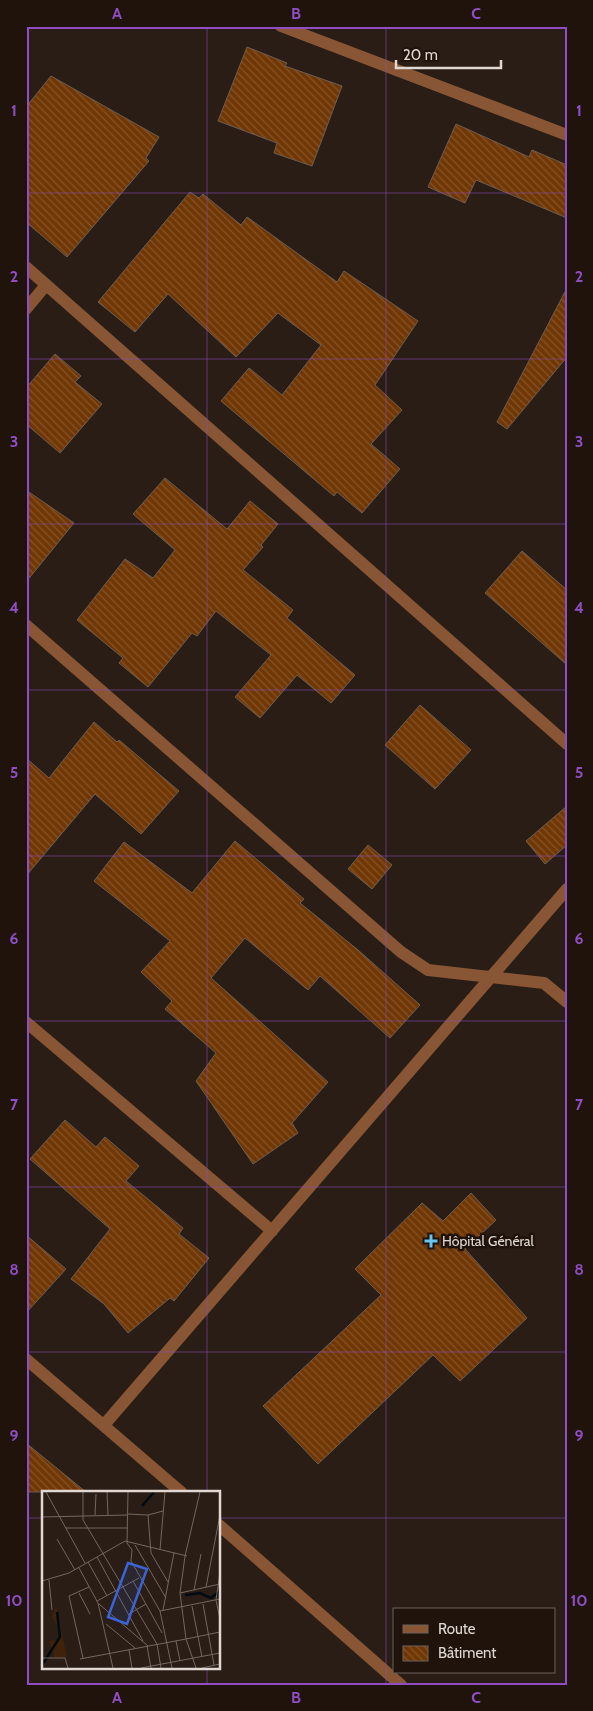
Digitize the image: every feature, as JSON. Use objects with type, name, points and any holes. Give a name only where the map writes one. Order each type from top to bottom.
[{"type":"street","points":[[281,26],[567,135]]},
{"type":"street","points":[[26,267],[567,744]]},
{"type":"street","points":[[26,309],[46,285]]},
{"type":"street","points":[[26,625],[402,952],[428,970],[544,983],[567,1002]]},
{"type":"street","points":[[104,1425],[567,889]]},
{"type":"street","points":[[26,1022],[272,1231]]},
{"type":"street","points":[[26,1359],[181,1491]]},
{"type":"street","points":[[220,1526],[401,1685]]},
{"type":"building","points":[[247,47],[287,63],[285,66],[342,86],[312,166],[274,153],[277,143],[218,121]]},
{"type":"building","points":[[51,76],[159,137],[146,158],[149,161],[67,257],[26,222],[26,107]]},
{"type":"building","points":[[456,124],[529,157],[532,150],[567,165],[567,218],[476,180],[465,203],[428,187]]},
{"type":"building","points":[[190,192],[199,198],[203,194],[241,225],[247,217],[337,282],[344,271],[418,321],[375,385],[402,410],[371,444],[400,469],[362,513],[337,492],[334,496],[221,401],[249,368],[282,395],[321,345],[278,313],[236,357],[168,294],[135,332],[98,302]]},
{"type":"building","points":[[567,288],[567,357],[507,429],[497,422]]},
{"type":"building","points":[[55,354],[81,376],[75,382],[102,404],[60,453],[26,424],[26,388]]},
{"type":"building","points":[[165,478],[227,529],[250,501],[278,524],[261,545],[263,547],[243,570],[293,610],[287,618],[355,675],[331,703],[297,675],[260,718],[235,697],[271,655],[216,611],[197,636],[192,633],[148,687],[119,663],[123,658],[77,620],[125,559],[153,578],[175,550],[133,514]]},
{"type":"building","points":[[26,490],[74,523],[26,582]]},
{"type":"building","points":[[522,551],[567,590],[567,665],[485,593]]},
{"type":"building","points":[[420,705],[471,750],[435,789],[385,745]]},
{"type":"building","points":[[94,722],[117,742],[119,740],[179,791],[141,834],[95,794],[26,876],[26,758],[49,778]]},
{"type":"building","points":[[567,806],[567,845],[545,864],[526,841]]},
{"type":"building","points":[[235,841],[304,899],[300,903],[358,950],[420,1005],[390,1038],[320,976],[308,990],[245,938],[211,978],[328,1082],[292,1123],[298,1133],[253,1164],[196,1081],[216,1053],[165,1009],[172,1001],[141,972],[170,941],[94,881],[124,842],[192,893]]},
{"type":"building","points":[[368,845],[392,865],[372,889],[348,869]]},
{"type":"building","points":[[65,1120],[96,1147],[105,1137],[139,1166],[126,1181],[183,1228],[179,1234],[209,1258],[174,1301],[170,1298],[128,1333],[104,1304],[71,1279],[110,1229],[30,1159]]},
{"type":"building","points":[[471,1193],[496,1220],[465,1249],[527,1318],[460,1381],[433,1355],[318,1464],[263,1406],[381,1295],[355,1269],[422,1203],[443,1221]]},
{"type":"building","points":[[26,1235],[66,1269],[26,1313]]},
{"type":"building","points":[[26,1443],[85,1491],[42,1491],[26,1492]]},
{"type":"place","name":"Hôpital Général","points":[[431,1241]]}]
